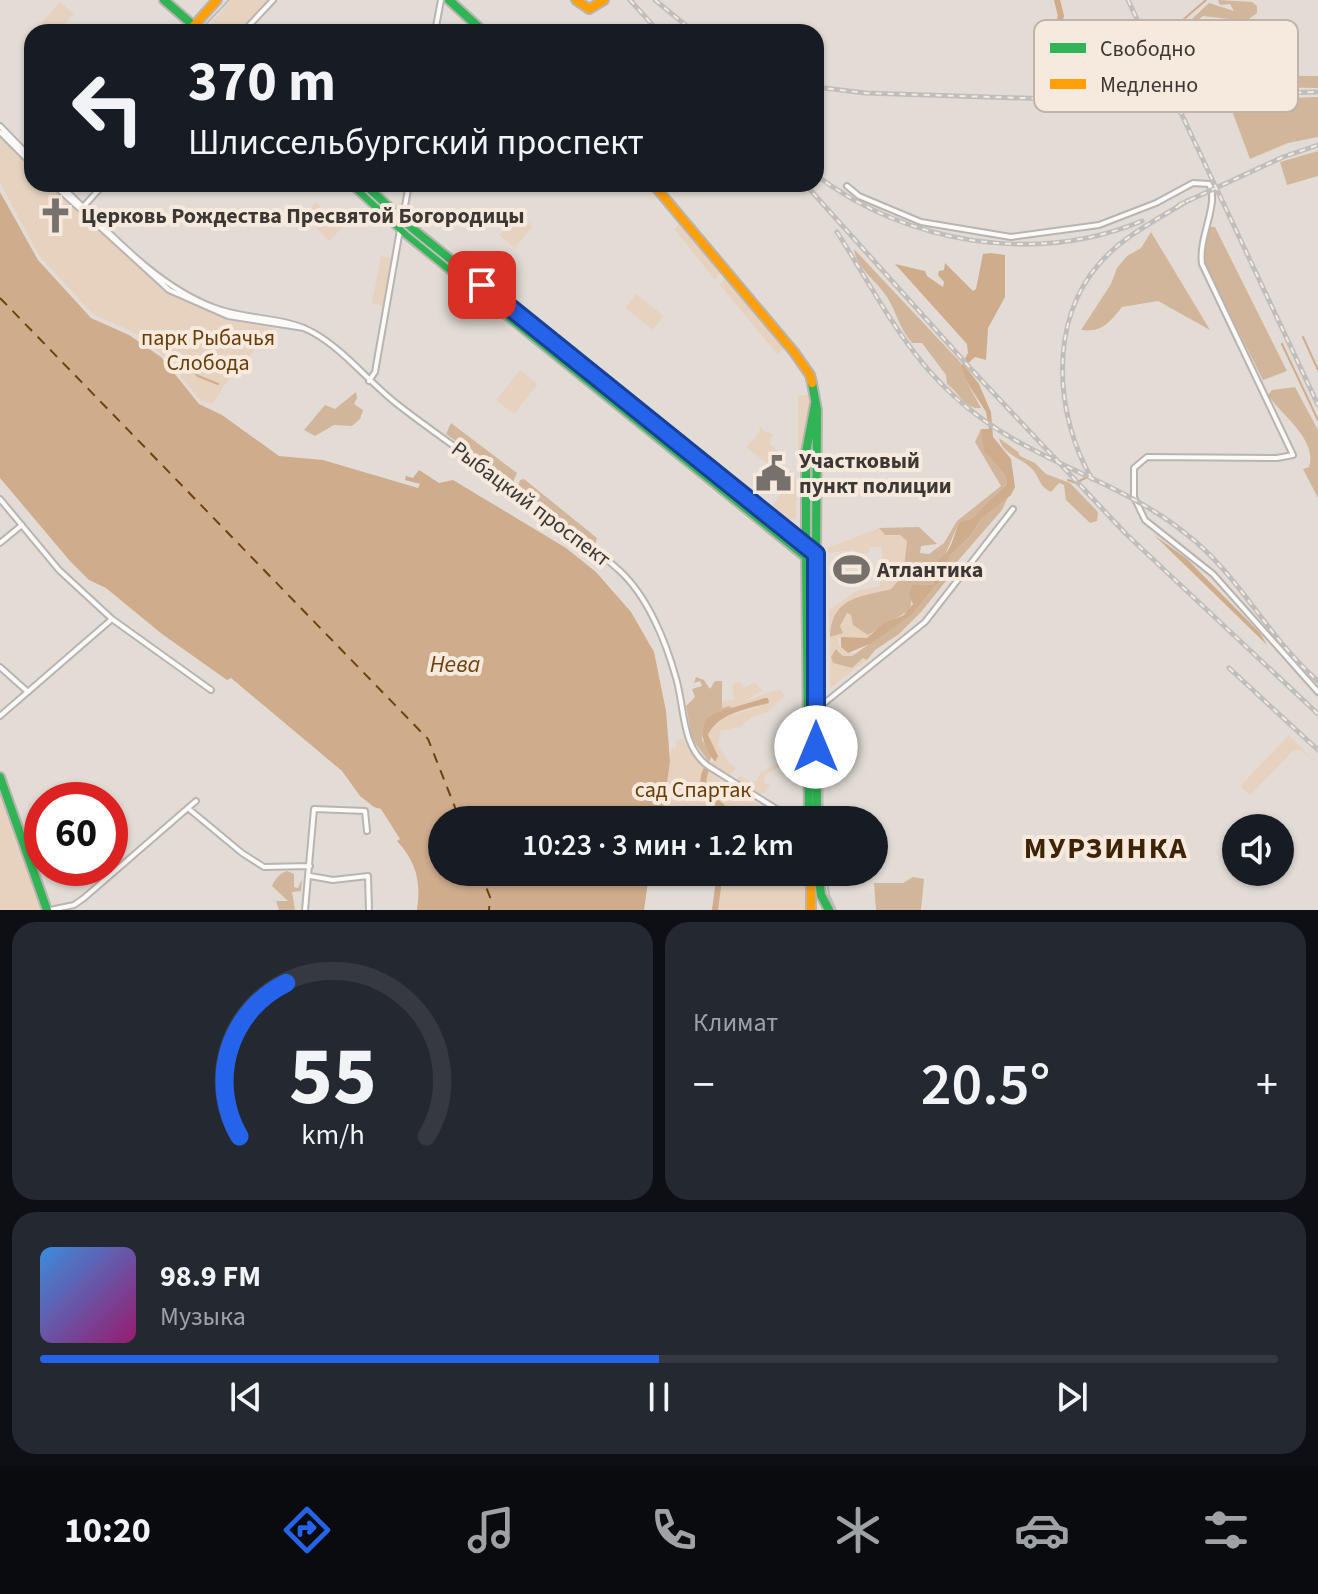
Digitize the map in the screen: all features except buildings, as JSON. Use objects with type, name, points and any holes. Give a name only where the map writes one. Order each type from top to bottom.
[{"type":"main road","points":[[161,0],[185,24]]},
{"type":"main road","points":[[194,24],[214,0]]},
{"type":"main road","points":[[449,0],[475,24]]},
{"type":"main road","points":[[579,3],[594,9],[604,0]]},
{"type":"main road","points":[[362,192],[809,553]]},
{"type":"main road","points":[[372,192],[402,224]]},
{"type":"main road","points":[[660,192],[807,369],[815,404],[809,553],[809,806]]},
{"type":"main road","points":[[811,645],[816,688],[811,747],[816,806]]},
{"type":"main road","points":[[0,777],[48,910]]},
{"type":"main road","points":[[811,886],[811,907]]},
{"type":"main road","points":[[820,886],[829,910]]},
{"type":"street","points":[[250,24],[273,0]]},
{"type":"street","points":[[436,24],[441,0]]},
{"type":"street","points":[[0,129],[24,153]]},
{"type":"street","points":[[847,186],[859,196],[921,222],[1011,237],[1099,225],[1156,203],[1193,183],[1209,184],[1214,200],[1204,229],[1202,264],[1293,455],[1277,458],[1147,457],[1134,468],[1134,497],[1150,526],[1213,574],[1318,692]]},
{"type":"street","name":"Рыбацкий проспект","points":[[63,192],[172,286],[215,308],[304,328],[317,334],[397,404],[572,530],[624,575],[642,599],[669,656],[688,740],[696,755],[708,766],[772,806]]},
{"type":"street","name":"Рыбацкий проспект","points":[[67,192],[82,208]]},
{"type":"street","points":[[82,208],[97,192]]},
{"type":"street","points":[[369,381],[375,372],[408,192]]},
{"type":"street","points":[[0,499],[59,570],[112,619],[211,690]]},
{"type":"street","points":[[816,711],[828,698],[905,641],[925,622],[1013,509]]},
{"type":"street","points":[[0,543],[22,525]]},
{"type":"street","points":[[0,716],[112,619]]},
{"type":"street","points":[[0,667],[28,692]]},
{"type":"street","points":[[816,688],[828,698]]},
{"type":"street","points":[[48,910],[74,905],[84,898],[196,801]]},
{"type":"street","points":[[189,809],[264,867],[310,866]]},
{"type":"street","points":[[305,910],[314,809],[365,811],[367,831]]},
{"type":"street","points":[[310,876],[333,880],[368,876],[369,910]]},
{"type":"green space","points":[[232,0],[270,0],[248,24],[210,24]]},
{"type":"green space","points":[[60,2],[74,14],[65,24],[40,24]]},
{"type":"green space","name":"парк Рыбачья Слобода","points":[[0,138],[24,161],[24,192],[57,192],[167,293],[227,320],[273,328],[224,386],[213,404],[201,401],[166,358],[133,332],[94,315],[40,257],[0,183]]},
{"type":"green space","points":[[316,202],[342,228],[329,241],[303,215]]},
{"type":"green space","points":[[517,213],[533,226],[515,248],[499,235]]},
{"type":"green space","points":[[682,222],[722,270],[715,280],[674,229]]},
{"type":"green space","points":[[381,256],[393,258],[384,307],[372,303]]},
{"type":"green space","points":[[727,278],[785,346],[778,355],[719,284]]},
{"type":"green space","points":[[636,294],[664,316],[653,330],[625,308]]},
{"type":"green space","points":[[520,370],[538,384],[514,414],[496,400]]},
{"type":"green space","points":[[798,395],[811,395],[810,420],[801,466],[798,466]]},
{"type":"green space","points":[[760,426],[773,434],[769,443],[780,453],[770,466],[746,447],[759,433]]},
{"type":"green space","points":[[796,475],[796,518],[791,520],[772,505]]},
{"type":"green space","points":[[879,528],[885,535],[903,536],[907,541],[903,575],[891,589],[860,597],[845,605],[838,611],[829,634],[829,610],[856,591],[880,586],[882,547],[869,547],[869,553],[856,553],[855,550],[828,553],[828,548]]},
{"type":"green space","points":[[847,613],[851,615],[853,625],[872,635],[864,639],[838,638],[838,645],[848,653],[854,653],[853,656],[843,656],[839,649],[833,663],[852,668],[863,658],[867,660],[830,688],[830,637],[836,635],[842,617]]},
{"type":"green space","points":[[739,681],[744,688],[755,682],[762,691],[744,701],[776,690],[781,690],[785,695],[768,712],[752,717],[740,727],[720,731],[718,745],[729,763],[737,768],[730,775],[709,762],[715,762],[718,756],[709,740],[709,731],[720,719],[769,703],[765,698],[730,711],[730,706],[722,708],[721,702],[734,699],[732,685]]},
{"type":"green space","points":[[1289,735],[1318,765],[1301,750],[1293,751],[1250,795],[1240,786]]},
{"type":"green space","name":"сад Спартак","points":[[684,739],[691,752],[714,776],[762,806],[665,806],[671,749],[676,748],[676,741]]},
{"type":"green space","points":[[794,743],[802,743],[802,753],[765,775],[764,782],[770,785],[764,793],[759,794],[737,780],[739,775],[751,782],[757,781],[760,773],[792,755],[792,750],[788,749]]},
{"type":"green space","points":[[0,784],[24,850],[24,886],[35,886],[42,910],[0,910]]},
{"type":"green space","points":[[720,886],[805,886],[805,910],[717,910]]},
{"type":"shaded area","points":[[1218,0],[1252,2],[1257,6],[1257,13],[1247,20],[1203,16],[1198,20],[1192,19],[1209,3],[1234,11],[1230,4],[1220,5]]},
{"type":"shaded area","points":[[1298,76],[1318,76],[1318,88],[1298,88]]},
{"type":"shaded area","points":[[1318,97],[1318,137],[1288,143],[1250,159],[1232,112],[1298,112],[1298,98]]},
{"type":"shaded area","points":[[1318,151],[1318,176],[1287,185],[1280,162]]},
{"type":"shaded area","points":[[1215,227],[1287,371],[1263,380],[1203,261],[1206,231]]},
{"type":"shaded area","points":[[1151,232],[1210,330],[1158,301],[1122,307],[1100,328],[1081,330],[1111,284],[1117,268],[1127,256],[1141,248]]},
{"type":"shaded area","points":[[854,249],[961,363],[981,408],[966,403],[947,384],[946,375],[922,343],[912,343],[887,297],[858,262]]},
{"type":"shaded area","points":[[1295,387],[1318,430],[1318,498],[1303,469],[1309,467],[1308,447],[1297,428],[1268,395],[1272,390]]},
{"type":"shaded area","points":[[356,392],[354,404],[363,410],[360,419],[352,426],[334,425],[315,436],[304,430],[325,405],[335,409]]},
{"type":"shaded area","points":[[451,423],[517,473],[513,482],[446,434]]},
{"type":"shaded area","points":[[981,429],[989,457],[1005,475],[1007,484],[971,519],[959,522],[932,585],[914,584],[910,610],[868,635],[853,625],[851,615],[847,613],[840,626],[843,633],[830,637],[832,623],[842,606],[859,597],[891,589],[903,575],[907,541],[900,535],[885,535],[879,528],[919,527],[937,544],[921,546],[920,553],[929,554],[944,543],[957,521],[1001,486],[975,442]]},
{"type":"shaded area","points":[[999,438],[1046,474],[1070,483],[1098,512],[1097,521],[1090,523],[1066,500],[1064,485],[1059,483],[1051,492],[1047,490],[1031,468],[1008,452]]},
{"type":"shaded area","points":[[524,479],[597,538],[595,544],[518,486]]},
{"type":"shaded area","points":[[1008,497],[1002,510],[950,570],[946,581],[899,634],[852,668],[833,663],[831,657],[836,649],[843,656],[852,656],[913,614],[944,575],[949,556],[971,535],[981,519]]},
{"type":"shaded area","points":[[696,677],[704,680],[710,689],[715,681],[722,681],[722,708],[730,706],[732,709],[720,712],[705,722],[702,740],[712,756],[709,762],[692,739],[686,706],[695,697],[692,689],[702,686],[700,681],[694,683]]},
{"type":"shaded area","points":[[287,871],[294,874],[294,887],[298,888],[302,879],[301,891],[292,892],[295,910],[279,910],[276,901],[288,901],[272,886]]},
{"type":"shaded area","points":[[913,877],[924,879],[921,910],[876,910],[874,886],[903,883]]},
{"type":"water","name":"Нева","points":[[0,192],[38,260],[91,318],[129,335],[161,357],[199,404],[222,415],[279,456],[323,460],[418,488],[420,484],[405,480],[406,476],[413,478],[419,470],[439,483],[453,480],[566,548],[596,572],[631,612],[654,652],[666,711],[670,761],[664,806],[428,806],[428,886],[647,886],[644,910],[417,910],[418,882],[413,865],[381,809],[360,796],[342,771],[231,678],[227,680],[162,634],[106,588],[89,580],[0,478]]},
{"type":"water","points":[[983,254],[1005,255],[1005,297],[988,328],[986,360],[975,357],[965,366],[979,384],[991,412],[993,437],[1011,459],[1015,487],[1011,495],[981,519],[971,535],[949,556],[944,575],[913,614],[872,643],[848,653],[841,647],[841,637],[867,638],[883,624],[904,615],[913,604],[909,595],[913,584],[932,585],[940,570],[937,561],[949,549],[959,522],[971,519],[1007,484],[1005,475],[984,451],[981,429],[989,429],[986,412],[961,366],[968,353],[967,344],[895,264],[925,271],[927,276],[943,287],[944,282],[938,275],[939,271],[944,270],[945,263],[973,291]]},
{"type":"water","points":[[1154,535],[1187,559],[1260,633],[1267,645]]},
{"type":"water","points":[[765,698],[769,703],[734,713],[713,728],[708,735],[718,756],[715,762],[703,737],[706,719]]},
{"type":"waterway","points":[[582,0],[590,4],[596,0]]},
{"type":"waterway","name":"МУРЗИНКА","points":[[1057,0],[1060,20]]},
{"type":"waterway","points":[[1184,20],[1206,0]]},
{"type":"waterway","points":[[1303,337],[1318,370]]},
{"type":"waterway","points":[[1282,344],[1318,420]]},
{"type":"waterway","points":[[184,362],[198,376],[218,384]]},
{"type":"waterway","points":[[1068,480],[1076,483],[1087,477]]},
{"type":"waterway","name":"МУРЗИНКА","points":[[706,770],[704,787],[721,806]]},
{"type":"waterway","name":"МУРЗИНКА","points":[[715,910],[718,886]]},
{"type":"ferry route","points":[[0,298],[428,739],[454,806]]},
{"type":"ferry route","points":[[486,886],[490,897],[489,910]]},
{"type":"tram line","points":[[206,24],[229,0]]},
{"type":"tram line","points":[[366,192],[409,232],[819,565],[823,806]]},
{"type":"tram line","points":[[828,886],[836,910]]},
{"type":"railway","points":[[630,0],[652,24]]},
{"type":"railway","points":[[655,0],[684,24]]},
{"type":"railway","points":[[1128,0],[1137,20]]},
{"type":"railway","points":[[824,88],[865,93],[1034,98]]},
{"type":"railway","points":[[1298,93],[1318,92]]},
{"type":"railway","points":[[1181,112],[1318,405]]},
{"type":"railway","points":[[1179,205],[1283,157],[1318,145]]},
{"type":"railway","points":[[824,180],[852,199],[890,217],[931,231],[973,240],[1016,244],[1059,242],[1101,234],[1142,221]]},
{"type":"railway","points":[[812,192],[971,369],[1126,534],[1318,714]]},
{"type":"railway","points":[[1092,479],[1070,427],[1065,399],[1062,370],[1071,313],[1083,287],[1108,254],[1141,229],[1189,200]]},
{"type":"railway","points":[[837,232],[892,322],[931,373],[955,397],[1015,440],[1124,494],[1185,533],[1221,567],[1283,645],[1318,681]]},
{"type":"railway","points":[[1229,668],[1318,750]]},
{"type":"traffic: fast","points":[[164,0],[192,24]]},
{"type":"traffic: fast","points":[[449,0],[475,24]]},
{"type":"traffic: fast","points":[[361,192],[409,236],[806,557],[809,806]]},
{"type":"traffic: fast","points":[[373,192],[409,226],[816,554],[817,806]]},
{"type":"traffic: fast","points":[[812,383],[817,410],[816,554],[806,557],[806,452],[815,404]]},
{"type":"traffic: fast","points":[[0,777],[47,910]]},
{"type":"traffic: fast","points":[[820,886],[829,910]]},
{"type":"traffic: slow","points":[[195,24],[217,0]]},
{"type":"traffic: slow","points":[[576,0],[589,9],[604,0]]},
{"type":"traffic: slow","points":[[660,192],[794,352],[812,383]]},
{"type":"traffic: slow","points":[[811,886],[811,910]]},
{"type":"place","name":"Церковь Рождества Пресвятой Богородицы","points":[[55,216]]},
{"type":"place","name":"Участковый пункт полиции","points":[[773,474]]},
{"type":"place","name":"Атлантика","points":[[851,570]]},
{"type":"district","name":"МУРЗИНКА","points":[[1106,848]]},
{"type":"route","points":[[482,285],[816,554],[816,747]]}]
